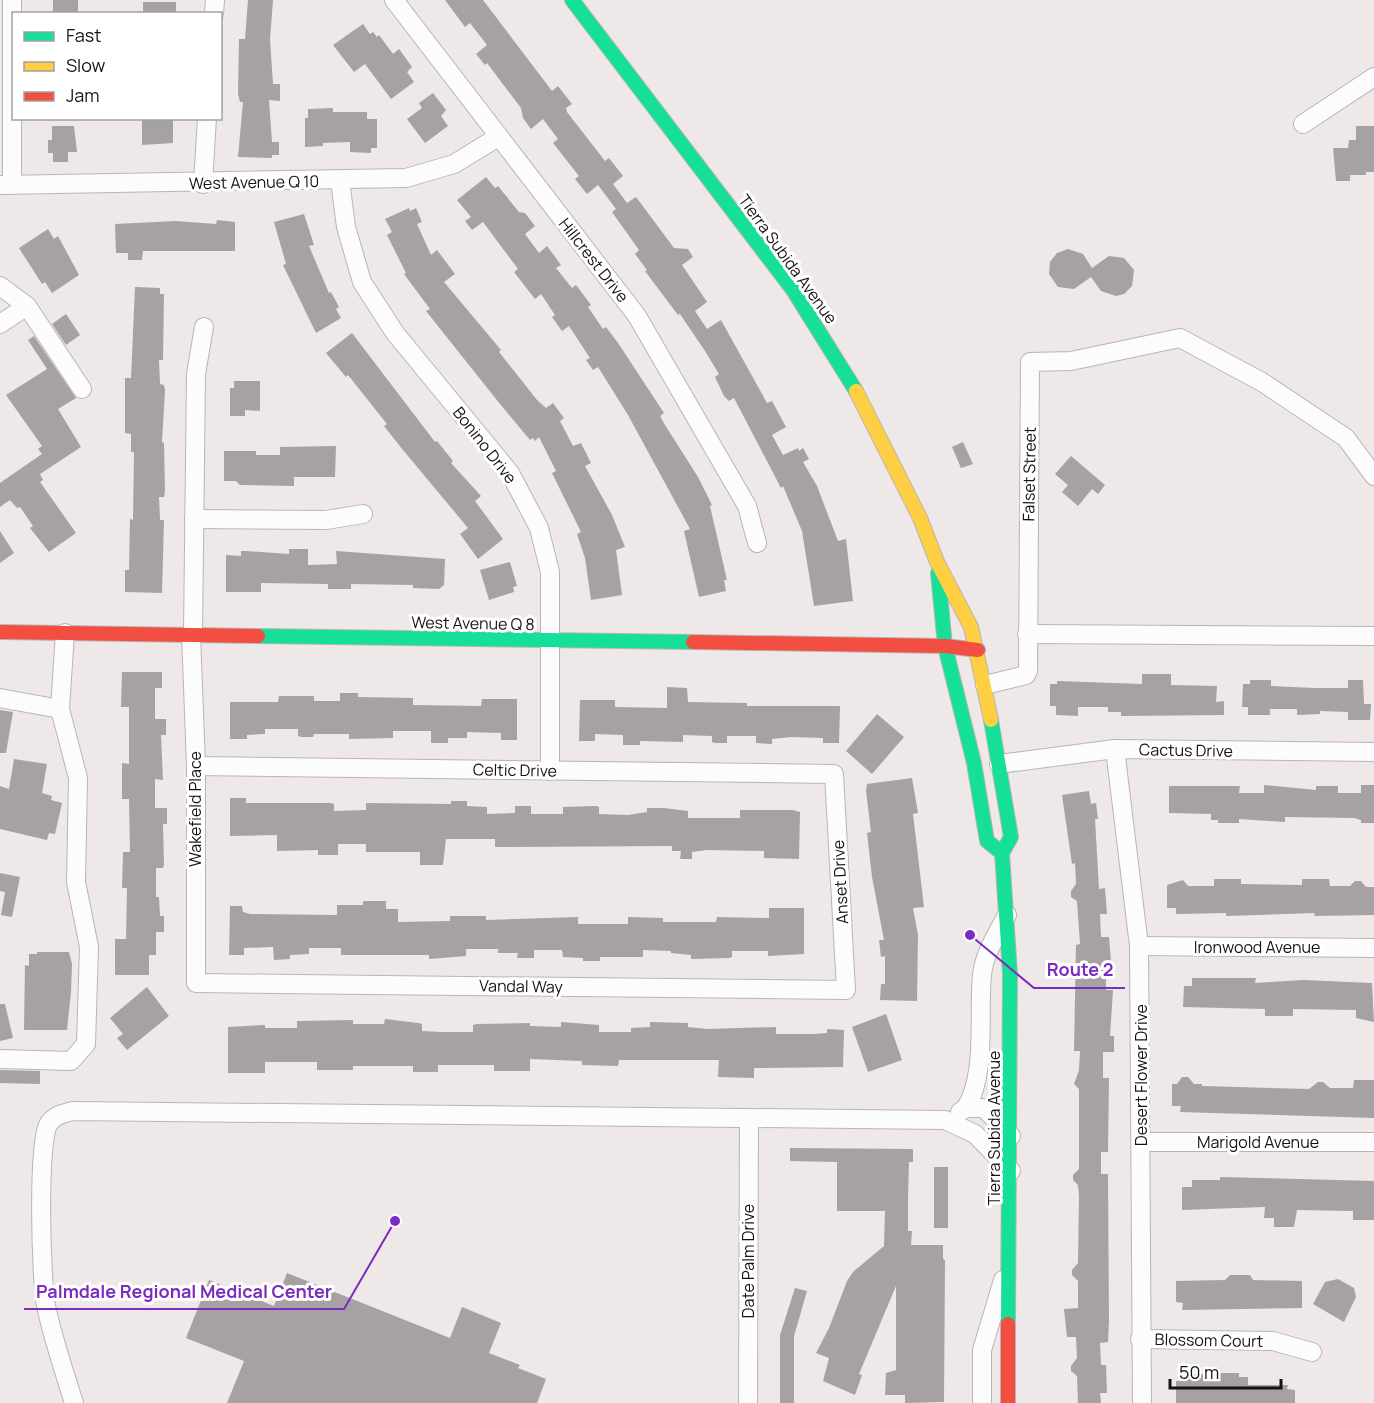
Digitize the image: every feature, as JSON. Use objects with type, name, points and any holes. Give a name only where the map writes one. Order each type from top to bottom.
[{"type":"main road","name":"Tierra Subida Avenue","points":[[572,0],[793,290],[847,372],[920,518],[937,562],[971,627],[985,685],[1011,837],[1002,853],[1007,914],[1011,1136],[1008,1403]]},
{"type":"main road","name":"Tierra Subida Avenue","points":[[937,562],[945,646],[974,764],[987,841],[1002,853]]},
{"type":"main road","name":"West Avenue Q 8","points":[[0,632],[945,646],[978,650]]},
{"type":"street","points":[[6,185],[12,0]]},
{"type":"street","name":"Hillcrest Drive","points":[[394,0],[637,316],[747,506],[757,543]]},
{"type":"street","points":[[1303,124],[1374,77]]},
{"type":"street","points":[[203,184],[207,120]]},
{"type":"street","name":"West Avenue Q 10","points":[[6,185],[203,184],[406,178],[454,164],[498,137]]},
{"type":"street","name":"Bonino Drive","points":[[340,180],[346,227],[362,282],[395,333],[510,473],[540,528],[550,572],[550,771]]},
{"type":"street","points":[[0,286],[27,306],[82,389]]},
{"type":"street","points":[[0,324],[27,306]]},
{"type":"street","name":"Wakefield Place","points":[[196,983],[196,766],[192,634],[196,374],[204,327]]},
{"type":"street","name":"Falset Street","points":[[1027,634],[1030,362],[1071,362],[1180,338],[1262,382],[1346,438],[1374,476]]},
{"type":"street","points":[[194,519],[326,520],[363,514]]},
{"type":"street","points":[[0,1059],[71,1061],[86,1044],[89,947],[76,882],[78,778],[60,709],[65,633]]},
{"type":"street","points":[[985,685],[1026,675],[1027,634],[1374,636]]},
{"type":"street","points":[[0,698],[60,709]]},
{"type":"street","name":"Cactus Drive","points":[[999,764],[1115,749],[1374,752]]},
{"type":"street","name":"Desert Flower Drive","points":[[1115,749],[1139,946],[1142,1403]]},
{"type":"street","name":"Celtic Drive","points":[[196,766],[834,774]]},
{"type":"street","name":"Anset Drive","points":[[834,774],[846,990]]},
{"type":"street","points":[[945,1120],[966,1108],[974,1095],[982,973],[990,948],[1007,914]]},
{"type":"street","name":"Ironwood Avenue","points":[[1139,946],[1374,948]]},
{"type":"street","name":"Vandal Way","points":[[196,983],[846,990]]},
{"type":"street","points":[[966,1108],[984,1108],[1011,1136]]},
{"type":"street","points":[[74,1403],[52,1331],[43,1280],[43,1140],[49,1124],[58,1115],[85,1111],[945,1120],[975,1134],[1011,1171]]},
{"type":"street","name":"Date Palm Drive","points":[[748,1403],[749,1119]]},
{"type":"street","name":"Marigold Avenue","points":[[1141,1142],[1374,1142]]},
{"type":"street","points":[[982,1403],[982,1350],[1010,1258]]},
{"type":"street","name":"Blossom Court","points":[[1140,1339],[1273,1341],[1312,1352]]},
{"type":"building","points":[[53,0],[78,0],[78,12],[53,12]]},
{"type":"building","points":[[248,0],[273,0],[270,39],[273,84],[280,84],[280,101],[269,100],[272,142],[279,142],[279,155],[272,155],[272,158],[238,157],[243,102],[240,102],[238,94],[239,39],[245,39]]},
{"type":"building","points":[[445,0],[483,0],[552,91],[558,86],[572,104],[566,108],[567,112],[605,161],[609,158],[623,176],[613,184],[627,203],[636,197],[674,248],[688,249],[693,257],[682,265],[707,302],[695,311],[707,329],[721,320],[767,403],[772,401],[786,427],[772,435],[783,455],[803,448],[809,459],[803,462],[817,486],[838,541],[846,539],[853,601],[814,606],[802,531],[783,486],[781,488],[734,398],[729,401],[724,396],[715,377],[719,374],[705,351],[680,314],[678,315],[645,271],[647,270],[635,254],[639,250],[612,212],[616,209],[598,185],[587,194],[575,179],[579,176],[553,143],[558,139],[543,119],[531,129],[523,118],[521,108],[487,63],[485,65],[476,54],[487,45],[470,23],[465,27]]},
{"type":"building","points":[[143,2],[176,2],[176,12],[143,12]]},
{"type":"building","points":[[363,24],[370,34],[373,32],[377,37],[379,35],[393,54],[399,49],[412,67],[407,72],[414,82],[391,99],[365,64],[354,72],[333,45]]},
{"type":"building","points":[[433,93],[446,110],[441,116],[448,126],[425,143],[407,119],[422,108],[419,103]]},
{"type":"building","points":[[333,108],[333,112],[367,112],[367,119],[377,119],[377,148],[371,148],[371,153],[350,152],[350,142],[323,143],[323,146],[305,147],[305,118],[308,118],[308,109]]},
{"type":"building","points":[[142,120],[173,120],[173,143],[142,145]]},
{"type":"building","points":[[52,126],[74,126],[77,152],[68,152],[68,162],[53,162],[53,153],[48,153],[48,140],[52,140]]},
{"type":"building","points":[[1356,126],[1374,126],[1374,172],[1366,172],[1366,175],[1350,175],[1350,181],[1336,181],[1333,148],[1348,148],[1349,140],[1356,140]]},
{"type":"building","points":[[486,177],[495,188],[498,186],[519,212],[525,213],[535,226],[525,234],[539,253],[547,246],[561,265],[556,268],[572,288],[576,285],[591,305],[588,307],[603,329],[606,327],[618,343],[664,413],[660,416],[698,477],[712,505],[710,506],[727,580],[724,580],[726,591],[699,597],[684,531],[690,529],[628,415],[598,367],[593,370],[586,360],[590,358],[569,326],[562,331],[552,317],[555,315],[541,294],[535,299],[514,272],[518,269],[483,222],[472,230],[465,221],[471,217],[457,200]]},
{"type":"building","points":[[409,208],[410,211],[416,208],[422,222],[417,224],[431,255],[437,250],[455,274],[444,282],[501,350],[499,352],[537,400],[546,408],[553,403],[564,418],[560,421],[573,446],[581,443],[591,463],[585,466],[612,515],[625,547],[616,550],[622,595],[591,600],[585,558],[577,534],[581,532],[552,473],[556,471],[539,437],[535,441],[533,438],[530,440],[496,399],[426,311],[430,309],[404,274],[406,273],[387,235],[392,232],[385,219]]},
{"type":"building","points":[[304,214],[314,245],[309,246],[329,293],[331,292],[339,307],[336,309],[341,318],[316,333],[283,265],[286,264],[274,222]]},
{"type":"building","points":[[217,220],[235,222],[235,251],[143,251],[142,260],[128,260],[128,253],[116,253],[115,224],[176,221],[216,224]]},
{"type":"building","points":[[48,229],[54,239],[58,236],[79,275],[52,293],[45,282],[42,284],[19,248]]},
{"type":"building","points":[[1068,249],[1083,254],[1092,268],[1109,256],[1124,258],[1134,270],[1132,286],[1124,294],[1116,296],[1101,291],[1091,277],[1074,289],[1058,287],[1049,274],[1050,262],[1057,253]]},
{"type":"building","points":[[135,287],[160,288],[160,294],[164,294],[163,360],[159,360],[160,384],[164,385],[165,390],[162,442],[164,443],[165,491],[164,497],[159,497],[160,520],[164,520],[162,593],[125,592],[125,570],[129,570],[130,519],[133,520],[134,452],[131,452],[131,434],[125,433],[125,378],[131,378]]},
{"type":"building","points":[[66,314],[80,335],[66,345],[52,324]]},
{"type":"building","points":[[352,333],[435,442],[437,441],[453,461],[451,463],[481,496],[475,501],[503,539],[478,559],[460,534],[468,528],[384,426],[387,424],[348,375],[346,377],[326,353]]},
{"type":"building","points":[[34,336],[76,398],[58,409],[81,447],[40,474],[43,480],[40,482],[76,533],[49,552],[30,528],[33,526],[20,507],[17,508],[10,500],[0,507],[0,483],[42,454],[38,449],[42,446],[6,395],[47,369],[28,340]]},
{"type":"building","points":[[234,381],[260,381],[260,411],[245,410],[245,416],[230,416],[230,388],[234,388]]},
{"type":"building","points":[[963,442],[973,464],[961,468],[952,447]]},
{"type":"building","points":[[336,446],[335,477],[294,477],[294,486],[240,485],[236,481],[224,481],[224,451],[256,451],[256,455],[280,455],[280,447]]},
{"type":"building","points":[[1071,456],[1105,485],[1098,494],[1092,489],[1078,506],[1062,492],[1068,485],[1055,474]]},
{"type":"building","points":[[0,531],[14,553],[0,563]]},
{"type":"building","points":[[289,549],[308,549],[308,565],[337,564],[336,551],[445,559],[444,585],[439,589],[413,588],[413,585],[351,584],[351,589],[328,589],[328,584],[261,583],[261,592],[226,592],[226,555],[241,556],[241,551],[289,554]]},
{"type":"building","points":[[510,562],[517,586],[513,587],[514,592],[489,600],[480,570]]},
{"type":"building","points":[[122,672],[162,672],[162,688],[155,688],[155,719],[166,719],[166,735],[161,735],[163,780],[155,779],[155,808],[167,808],[167,824],[163,824],[164,865],[163,868],[156,868],[156,897],[159,897],[160,916],[164,916],[164,932],[156,932],[156,955],[149,955],[149,975],[115,975],[115,939],[126,939],[127,888],[122,888],[123,852],[130,852],[129,799],[122,799],[122,763],[129,764],[129,707],[121,707]]},
{"type":"building","points":[[1142,674],[1171,674],[1171,685],[1217,686],[1216,702],[1224,701],[1224,715],[1121,716],[1121,712],[1108,712],[1108,707],[1078,707],[1078,716],[1056,715],[1056,706],[1050,706],[1050,684],[1057,684],[1057,681],[1142,684]]},
{"type":"building","points":[[1250,680],[1271,680],[1271,686],[1348,688],[1348,680],[1363,680],[1364,704],[1371,704],[1370,720],[1348,720],[1348,712],[1320,711],[1320,714],[1297,715],[1297,709],[1270,709],[1270,715],[1248,715],[1248,707],[1242,707],[1243,684],[1250,684]]},
{"type":"building","points":[[667,687],[687,688],[688,702],[747,703],[747,706],[840,706],[839,743],[823,743],[823,738],[791,737],[772,739],[772,744],[756,743],[756,736],[727,736],[727,743],[715,743],[712,742],[712,736],[683,735],[683,742],[640,741],[640,745],[623,745],[623,735],[595,734],[595,741],[579,741],[580,700],[615,700],[615,707],[667,708]]},
{"type":"building","points":[[340,693],[358,693],[358,697],[413,698],[413,705],[481,706],[482,699],[517,699],[517,740],[501,740],[501,733],[467,732],[467,738],[448,738],[448,743],[431,743],[431,731],[393,731],[393,738],[349,739],[349,734],[314,734],[313,737],[301,737],[298,736],[298,729],[265,729],[265,734],[247,735],[247,739],[230,739],[230,702],[278,702],[279,696],[314,696],[314,701],[340,701]]},
{"type":"building","points":[[0,710],[13,712],[6,753],[0,753]]},
{"type":"building","points":[[877,714],[904,737],[872,774],[846,751]]},
{"type":"building","points":[[14,759],[47,764],[42,793],[52,796],[51,800],[62,803],[55,834],[49,833],[47,840],[0,829],[0,786],[9,789]]},
{"type":"building","points":[[912,778],[918,813],[913,814],[924,907],[913,908],[918,935],[917,1001],[880,1000],[881,984],[885,984],[885,956],[881,957],[879,940],[884,940],[872,877],[867,833],[871,832],[867,784]]},
{"type":"building","points":[[1264,785],[1316,790],[1316,786],[1338,786],[1338,793],[1361,793],[1361,785],[1374,785],[1374,823],[1361,823],[1361,820],[1354,818],[1285,817],[1285,822],[1239,819],[1239,823],[1218,823],[1218,820],[1211,820],[1211,814],[1169,813],[1169,786],[1240,786],[1239,793],[1264,793]]},
{"type":"building","points":[[1089,791],[1091,804],[1096,803],[1098,819],[1095,819],[1099,889],[1105,888],[1107,914],[1100,914],[1101,937],[1109,937],[1111,962],[1106,963],[1106,990],[1113,990],[1110,1036],[1114,1036],[1114,1052],[1103,1052],[1103,1078],[1109,1078],[1108,1152],[1101,1152],[1101,1174],[1108,1174],[1109,1321],[1108,1342],[1100,1343],[1101,1365],[1106,1365],[1107,1393],[1100,1393],[1101,1403],[1078,1403],[1077,1376],[1071,1371],[1071,1366],[1077,1358],[1076,1337],[1067,1337],[1064,1309],[1078,1308],[1078,1281],[1072,1275],[1072,1270],[1078,1263],[1079,1196],[1078,1185],[1073,1180],[1073,1175],[1079,1169],[1079,1089],[1074,1084],[1079,1070],[1080,1051],[1074,1051],[1076,945],[1080,944],[1077,901],[1071,897],[1071,891],[1076,884],[1075,863],[1072,864],[1062,795]]},
{"type":"building","points":[[230,798],[246,798],[246,803],[331,803],[334,804],[334,811],[366,810],[366,803],[451,804],[451,801],[467,801],[467,806],[487,807],[487,814],[515,813],[515,806],[531,806],[531,814],[563,814],[563,807],[596,806],[599,807],[599,814],[628,815],[647,812],[647,808],[664,808],[688,811],[688,818],[740,818],[740,810],[793,810],[800,812],[799,859],[764,858],[764,851],[707,850],[692,852],[692,859],[680,859],[681,851],[672,851],[672,846],[495,847],[495,839],[446,839],[443,865],[420,865],[420,852],[366,852],[366,844],[338,844],[338,855],[318,855],[318,850],[277,851],[277,835],[230,836]]},
{"type":"building","points":[[0,873],[20,877],[12,917],[1,915],[5,892],[0,891]]},
{"type":"building","points":[[1214,879],[1241,879],[1241,884],[1302,885],[1302,879],[1329,879],[1330,886],[1350,886],[1355,881],[1361,881],[1366,887],[1374,887],[1374,915],[1315,916],[1314,913],[1226,916],[1226,913],[1176,914],[1176,908],[1167,908],[1167,885],[1183,880],[1188,886],[1214,886]]},
{"type":"building","points":[[363,901],[386,901],[386,909],[398,909],[398,922],[450,921],[450,916],[486,916],[486,920],[578,917],[578,924],[628,924],[628,917],[663,918],[663,922],[716,922],[717,917],[769,918],[769,908],[804,908],[804,954],[768,956],[768,951],[732,951],[732,957],[729,958],[691,959],[691,955],[671,953],[671,951],[643,950],[643,957],[600,957],[600,961],[583,961],[583,958],[563,957],[562,950],[534,950],[534,958],[517,958],[518,953],[498,953],[498,949],[466,949],[466,956],[429,959],[429,955],[341,955],[341,948],[309,948],[309,954],[290,955],[290,959],[274,960],[273,947],[244,948],[244,955],[229,955],[230,906],[242,906],[243,912],[250,914],[337,915],[337,905],[363,905]]},
{"type":"building","points":[[37,952],[69,952],[72,964],[67,1030],[24,1030],[25,965],[29,966],[29,954],[37,954]]},
{"type":"building","points":[[1192,978],[1256,978],[1255,983],[1303,980],[1372,983],[1374,1022],[1356,1018],[1356,1010],[1293,1009],[1293,1016],[1265,1016],[1265,1009],[1183,1007],[1184,986],[1192,986]]},
{"type":"building","points":[[147,987],[169,1016],[127,1050],[117,1038],[123,1034],[110,1018]]},
{"type":"building","points":[[0,1004],[5,1004],[13,1038],[0,1041]]},
{"type":"building","points":[[886,1014],[902,1060],[868,1072],[852,1027]]},
{"type":"building","points":[[385,1019],[418,1023],[422,1024],[422,1031],[441,1032],[473,1032],[473,1025],[477,1024],[530,1023],[530,1026],[561,1027],[561,1022],[599,1025],[599,1032],[631,1032],[631,1028],[650,1027],[650,1022],[688,1023],[688,1027],[707,1029],[776,1027],[776,1034],[814,1034],[827,1033],[827,1029],[844,1030],[843,1067],[754,1068],[754,1078],[718,1077],[719,1060],[619,1060],[618,1066],[582,1065],[582,1061],[530,1059],[530,1071],[494,1071],[494,1065],[438,1065],[438,1072],[413,1072],[413,1066],[353,1066],[353,1070],[317,1070],[317,1062],[265,1062],[265,1073],[228,1073],[228,1027],[265,1025],[265,1028],[297,1028],[297,1021],[353,1020],[353,1024],[384,1024]]},
{"type":"building","points":[[0,1070],[40,1071],[40,1084],[0,1083]]},
{"type":"building","points":[[1182,1077],[1188,1077],[1194,1084],[1202,1084],[1202,1086],[1309,1089],[1318,1082],[1323,1082],[1330,1088],[1353,1088],[1354,1080],[1374,1080],[1374,1118],[1180,1112],[1181,1106],[1172,1106],[1172,1084],[1177,1084]]},
{"type":"building","points":[[790,1148],[913,1149],[913,1162],[909,1162],[908,1198],[908,1231],[912,1231],[911,1245],[943,1245],[943,1259],[945,1260],[944,1402],[905,1403],[905,1395],[885,1395],[886,1373],[896,1370],[896,1286],[859,1374],[862,1375],[855,1395],[823,1381],[829,1358],[816,1353],[829,1328],[847,1281],[853,1272],[884,1246],[885,1211],[837,1211],[837,1162],[790,1161]]},
{"type":"building","points":[[934,1167],[948,1167],[948,1228],[934,1228]]},
{"type":"building","points":[[1220,1177],[1374,1181],[1374,1220],[1353,1220],[1353,1211],[1297,1210],[1294,1227],[1274,1227],[1274,1218],[1264,1218],[1265,1207],[1182,1210],[1182,1187],[1192,1187],[1192,1180],[1220,1180]]},
{"type":"building","points":[[287,1273],[450,1338],[462,1307],[501,1323],[489,1353],[520,1365],[518,1368],[546,1379],[537,1403],[227,1403],[244,1361],[186,1338],[209,1280],[274,1306]]},
{"type":"building","points":[[1230,1275],[1250,1275],[1253,1280],[1302,1281],[1302,1308],[1182,1310],[1183,1303],[1176,1302],[1176,1281],[1225,1280]]},
{"type":"building","points":[[1338,1279],[1354,1288],[1356,1297],[1344,1322],[1313,1304],[1325,1282]]},
{"type":"building","points":[[795,1288],[807,1291],[794,1336],[794,1403],[780,1403],[780,1335]]},
{"type":"building","points":[[1239,1373],[1239,1377],[1248,1377],[1248,1385],[1288,1385],[1287,1389],[1295,1390],[1295,1403],[1176,1403],[1176,1381],[1186,1381],[1186,1375]]},
{"type":"traffic: fast","points":[[572,0],[793,290],[856,391]]},
{"type":"traffic: fast","points":[[938,573],[945,646],[974,763],[987,841],[1002,853]]},
{"type":"traffic: fast","points":[[258,636],[693,642]]},
{"type":"traffic: fast","points":[[991,720],[1011,837],[1002,853],[1010,974],[1008,1324]]},
{"type":"traffic: slow","points":[[856,391],[920,518],[937,562],[971,627],[991,720]]},
{"type":"traffic: jam","points":[[0,632],[258,636]]},
{"type":"traffic: jam","points":[[693,642],[945,646],[978,650]]},
{"type":"traffic: jam","points":[[1008,1324],[1008,1403]]},
{"type":"place","name":"Route 2","points":[[970,935]]},
{"type":"place","name":"Palmdale Regional Medical Center","points":[[395,1221]]}]
